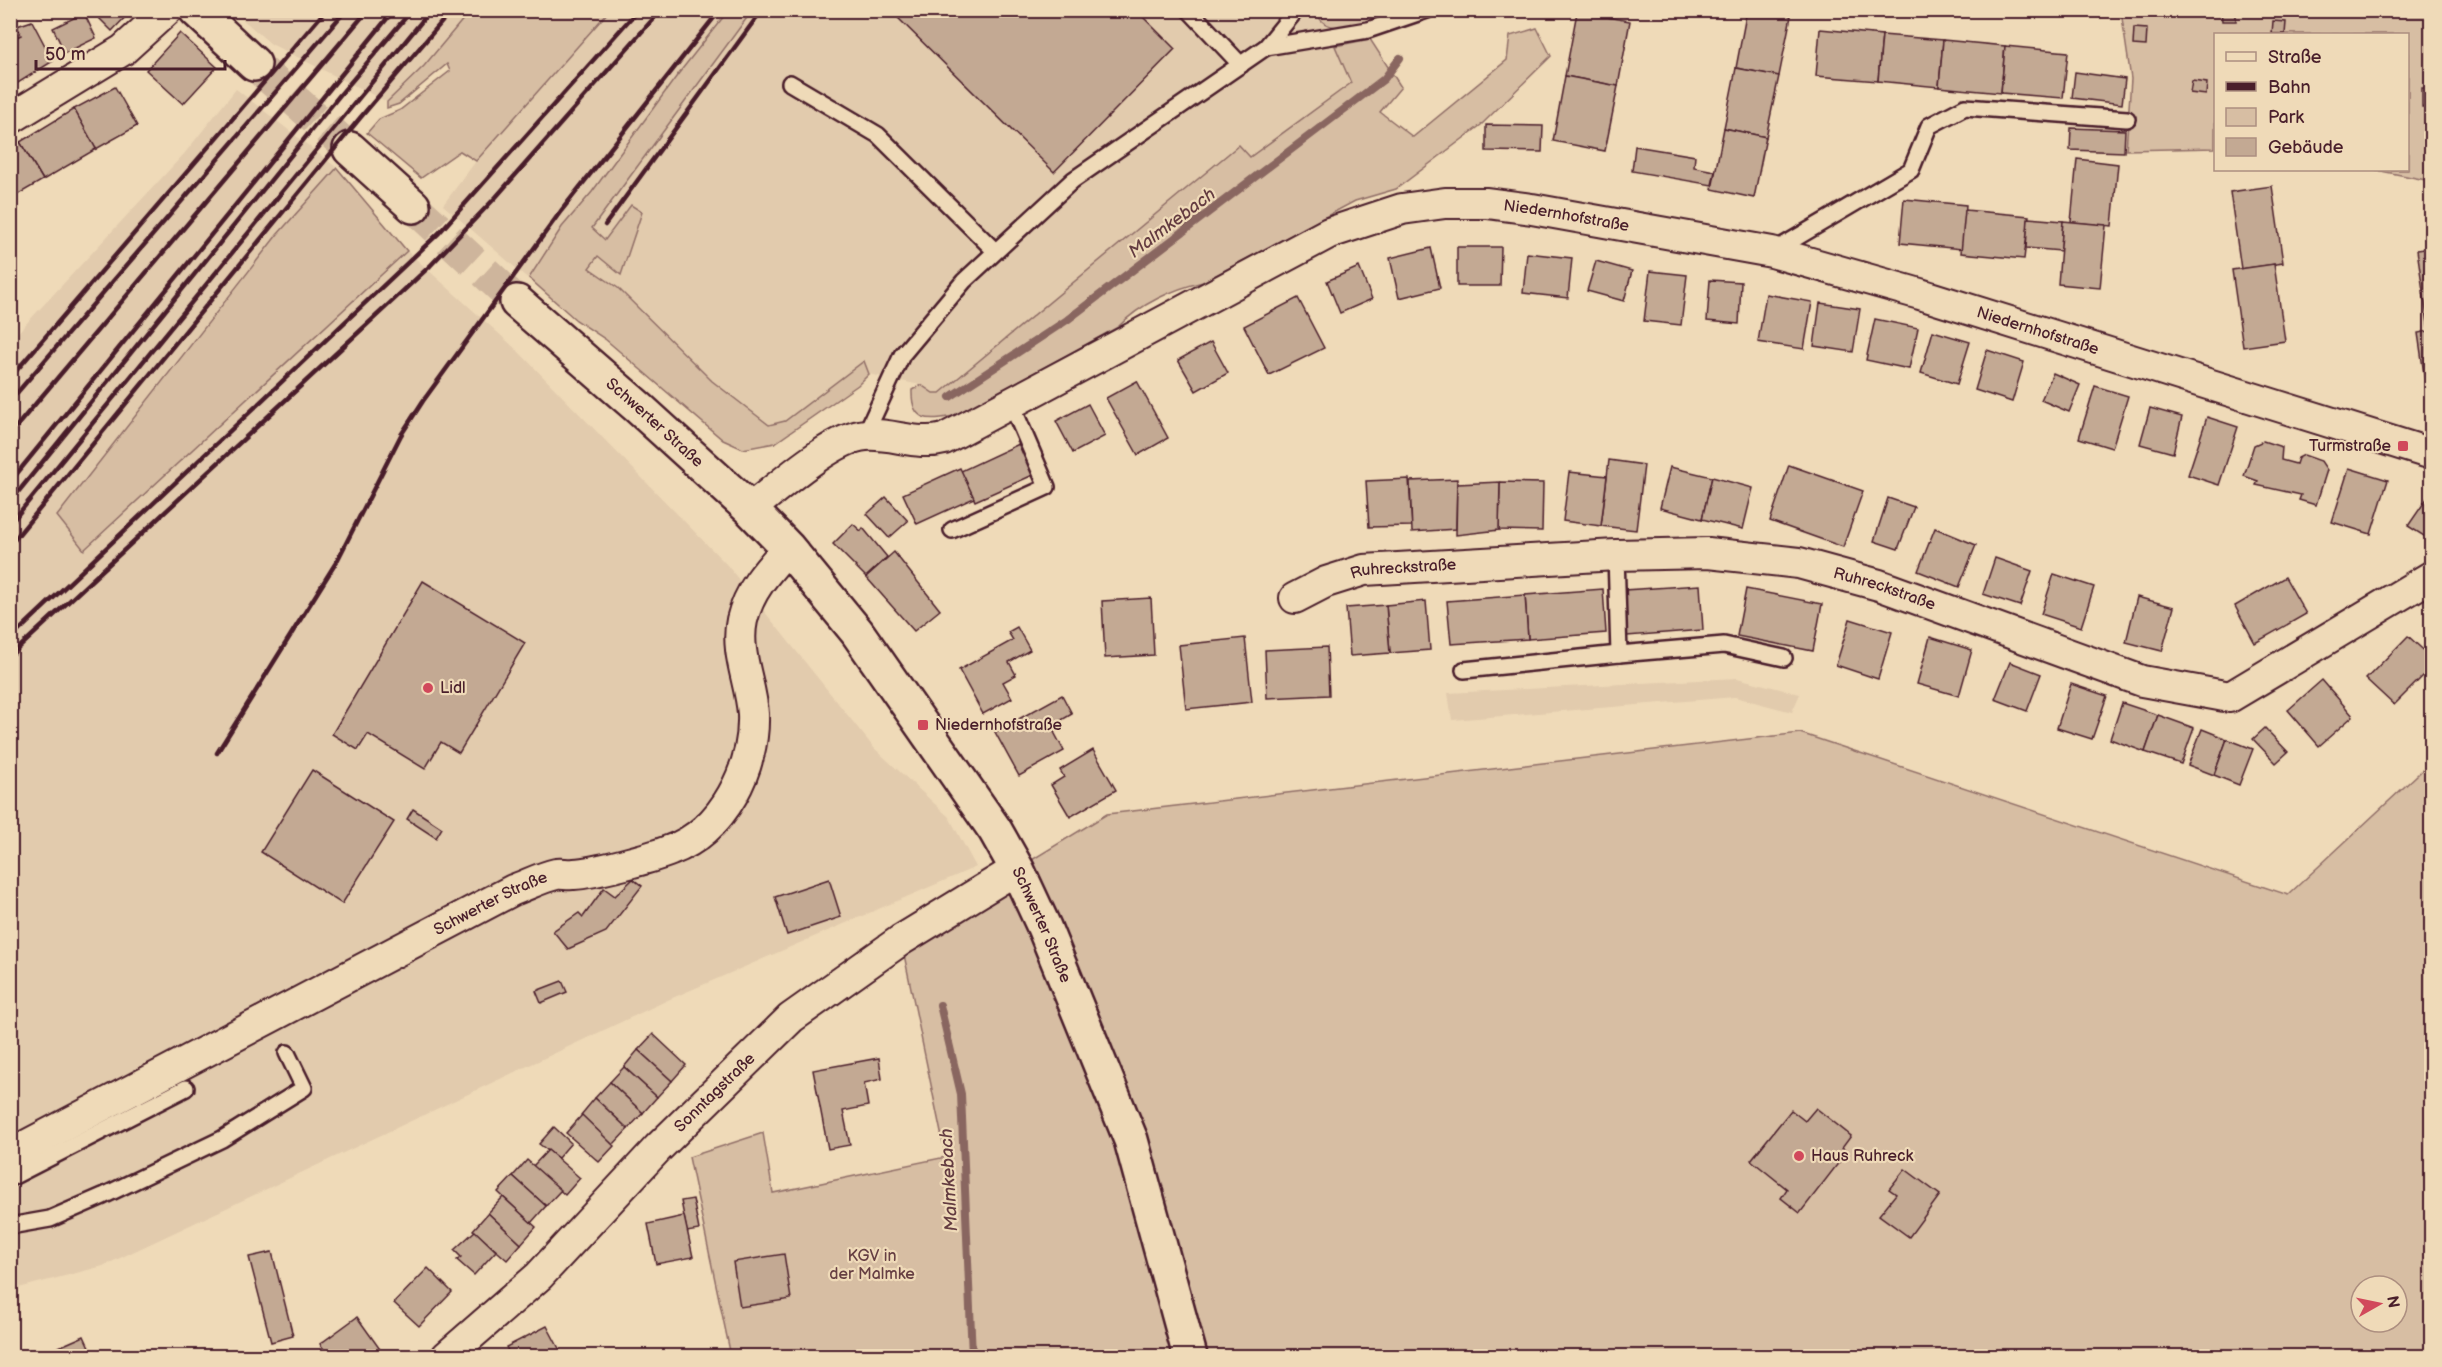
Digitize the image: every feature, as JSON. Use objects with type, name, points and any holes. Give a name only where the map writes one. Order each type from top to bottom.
[{"type":"main road","points":[[196,10],[254,64]]},
{"type":"main road","points":[[350,149],[413,206]]},
{"type":"main road","name":"Schwerter Straße","points":[[517,302],[750,509],[788,548],[873,654],[995,830],[1017,868],[1044,927],[1131,1140],[1190,1356]]},
{"type":"street","points":[[10,119],[123,50],[166,10]]},
{"type":"street","name":"Niedernhofstraße","points":[[750,509],[828,450],[844,441],[865,435],[932,442],[944,439],[1329,233],[1402,209],[1445,203],[1487,203],[1532,209],[1772,252],[1920,294],[2432,454]]},
{"type":"street","name":"Schwerter Straße","points":[[10,1154],[513,890],[556,874],[575,874],[671,850],[709,826],[732,794],[743,771],[752,730],[753,713],[741,640],[742,621],[756,584],[788,548]]},
{"type":"street","name":"Ruhreckstraße","points":[[1295,598],[1326,582],[1364,570],[1616,555],[1708,553],[1799,563],[1879,585],[2142,681],[2230,697],[2432,576]]},
{"type":"street","name":"Sonntagstraße","points":[[448,1356],[539,1276],[658,1148],[791,1018],[901,940],[1017,868]]},
{"type":"lane","points":[[1189,10],[1242,65]]},
{"type":"lane","points":[[865,435],[902,354],[964,281],[1073,180],[1266,47],[1296,10]]},
{"type":"lane","points":[[1266,47],[1368,30],[1427,10]]},
{"type":"lane","points":[[790,83],[878,135],[995,251]]},
{"type":"lane","points":[[1772,252],[1911,170],[1929,126],[1965,107],[2127,119]]},
{"type":"lane","points":[[952,530],[1047,487],[1011,403]]},
{"type":"lane","points":[[1616,555],[1619,654]]},
{"type":"lane","points":[[1464,670],[1724,645],[1784,658]]},
{"type":"lane","points":[[10,1226],[50,1219],[103,1196],[222,1138],[304,1088],[287,1053]]},
{"type":"lane","points":[[10,1178],[186,1088]]},
{"type":"shaded area","points":[[233,11],[470,11],[424,66],[387,102],[271,44]]},
{"type":"shaded area","points":[[609,11],[1394,11],[1347,26],[1333,28],[1335,46],[1351,82],[1250,157],[1239,145],[940,393],[933,393],[920,385],[869,374],[858,385],[775,443],[743,449],[723,440],[605,339],[576,320],[443,205],[476,161]]},
{"type":"shaded area","points":[[236,89],[337,168],[277,235],[57,515],[84,550],[407,251],[518,351],[727,565],[874,748],[949,817],[976,867],[670,999],[103,1266],[11,1290],[11,340],[184,154]]},
{"type":"shaded area","points":[[1737,678],[1800,694],[1792,712],[1735,697],[1452,720],[1448,693]]},
{"type":"green space","points":[[470,11],[609,11],[476,161],[460,151],[421,178],[367,133],[379,119],[400,110],[450,71],[447,64],[399,104],[387,108],[387,102],[424,66]]},
{"type":"green space","points":[[728,11],[752,11],[592,228],[605,240],[631,205],[642,212],[621,275],[598,256],[589,268],[618,288],[712,381],[769,425],[785,421],[864,361],[869,374],[858,385],[775,443],[743,449],[723,440],[605,339],[576,320],[529,278],[562,227],[592,192],[679,73]]},
{"type":"green space","points":[[1316,11],[1394,11],[1362,23],[1339,27],[1321,20]]},
{"type":"green space","points":[[2121,11],[2431,11],[2431,181],[2381,171],[2409,171],[2409,33],[2214,33],[2214,148],[2126,150],[2131,79]]},
{"type":"green space","points":[[1537,28],[1551,56],[1481,125],[1396,189],[1355,201],[1203,282],[1158,298],[1136,311],[1118,327],[955,416],[924,417],[915,409],[912,390],[921,385],[933,393],[940,393],[1239,145],[1250,157],[1351,83],[1335,46],[1370,39],[1401,87],[1380,112],[1413,137],[1507,60],[1510,36]]},
{"type":"green space","points":[[337,168],[407,251],[84,550],[57,516],[277,235]]},
{"type":"green space","name":"KGV in der Malmke","points":[[1800,733],[2288,895],[2431,762],[2431,1356],[731,1356],[689,1157],[763,1133],[773,1193],[946,1157],[901,940],[1107,814]]},
{"type":"building","points":[[10,10],[21,35],[10,40]]},
{"type":"building","points":[[91,10],[132,10],[112,31]]},
{"type":"building","points":[[890,10],[1136,10],[1175,49],[1054,172]]},
{"type":"building","points":[[1747,10],[1766,10],[1791,16],[1779,76],[1736,68]]},
{"type":"building","points":[[2221,10],[2236,10],[2236,21],[2222,21]]},
{"type":"building","points":[[1577,12],[1630,21],[1618,86],[1565,76]]},
{"type":"building","points":[[84,13],[96,38],[65,53],[53,28]]},
{"type":"building","points":[[32,21],[53,61],[10,88],[10,40],[21,35],[17,26]]},
{"type":"building","points":[[2273,21],[2286,22],[2285,33],[2272,33]]},
{"type":"building","points":[[2134,28],[2147,29],[2146,46],[2133,45]]},
{"type":"building","points":[[1820,29],[1882,35],[1878,81],[1816,76]]},
{"type":"building","points":[[180,33],[217,67],[183,104],[146,70]]},
{"type":"building","points":[[1882,35],[1943,40],[1939,87],[1878,81]]},
{"type":"building","points":[[1943,40],[2005,46],[2001,93],[1939,87]]},
{"type":"building","points":[[2005,46],[2068,52],[2063,98],[2001,93]]},
{"type":"building","points":[[1736,68],[1779,76],[1766,137],[1724,128]]},
{"type":"building","points":[[2075,72],[2125,79],[2122,104],[2072,98]]},
{"type":"building","points":[[1565,76],[1618,86],[1605,151],[1553,141]]},
{"type":"building","points":[[2192,81],[2207,83],[2206,95],[2190,93]]},
{"type":"building","points":[[115,87],[137,126],[96,149],[74,109]]},
{"type":"building","points":[[2422,88],[2432,88],[2432,107],[2422,107]]},
{"type":"building","points":[[74,109],[96,149],[43,180],[20,142]]},
{"type":"building","points":[[1486,125],[1543,126],[1542,152],[1486,151]]},
{"type":"building","points":[[1724,128],[1766,137],[1754,198],[1712,189]]},
{"type":"building","points":[[2071,128],[2125,130],[2124,152],[2070,150]]},
{"type":"building","points":[[20,142],[43,180],[10,199],[10,148]]},
{"type":"building","points":[[1635,146],[1695,156],[1694,167],[1715,171],[1712,185],[1632,171]]},
{"type":"building","points":[[2077,159],[2118,164],[2112,226],[2071,222]]},
{"type":"building","points":[[2272,186],[2283,263],[2241,269],[2230,192]]},
{"type":"building","points":[[1904,199],[1966,205],[1962,249],[1900,243]]},
{"type":"building","points":[[1965,210],[2029,216],[2024,259],[1961,253]]},
{"type":"building","points":[[2028,218],[2063,221],[2061,251],[2026,248]]},
{"type":"building","points":[[2063,221],[2106,225],[2100,288],[2058,284]]},
{"type":"building","points":[[1457,247],[1501,247],[1500,286],[1457,286]]},
{"type":"building","points":[[1431,248],[1440,288],[1399,298],[1390,258]]},
{"type":"building","points":[[2432,248],[2432,331],[2429,331],[2417,250]]},
{"type":"building","points":[[1527,253],[1572,258],[1568,298],[1523,293]]},
{"type":"building","points":[[1596,261],[1632,271],[1624,301],[1587,291]]},
{"type":"building","points":[[2274,264],[2285,341],[2243,347],[2232,270]]},
{"type":"building","points":[[1359,267],[1372,299],[1340,313],[1327,281]]},
{"type":"building","points":[[1650,271],[1687,275],[1681,325],[1644,321]]},
{"type":"building","points":[[1710,280],[1741,282],[1739,324],[1707,321]]},
{"type":"building","points":[[1766,294],[1812,302],[1804,349],[1758,342]]},
{"type":"building","points":[[1298,298],[1324,348],[1269,375],[1244,326]]},
{"type":"building","points":[[1820,303],[1860,309],[1853,352],[1814,346]]},
{"type":"building","points":[[1875,319],[1918,328],[1909,369],[1866,360]]},
{"type":"building","points":[[1933,331],[1970,342],[1957,384],[1921,373]]},
{"type":"building","points":[[2432,331],[2432,408],[2429,408],[2418,333]]},
{"type":"building","points":[[1211,342],[1228,373],[1196,391],[1178,360]]},
{"type":"building","points":[[1987,350],[2024,362],[2012,402],[1975,390]]},
{"type":"building","points":[[2053,373],[2080,385],[2069,412],[2041,400]]},
{"type":"building","points":[[1137,381],[1168,438],[1138,455],[1106,398]]},
{"type":"building","points":[[2095,386],[2128,396],[2112,448],[2079,438]]},
{"type":"building","points":[[1088,404],[1105,436],[1073,453],[1056,421]]},
{"type":"building","points":[[2150,408],[2182,417],[2173,453],[2140,444]]},
{"type":"building","points":[[2207,417],[2238,427],[2219,485],[2188,475]]},
{"type":"building","points":[[2263,441],[2282,447],[2281,460],[2296,464],[2298,458],[2304,455],[2321,461],[2327,470],[2316,505],[2299,500],[2301,495],[2256,485],[2258,481],[2244,476],[2254,445]]},
{"type":"building","points":[[1019,444],[1033,475],[975,501],[961,471]]},
{"type":"building","points":[[1609,460],[1644,465],[1636,530],[1601,526]]},
{"type":"building","points":[[1789,465],[1863,491],[1843,547],[1770,521]]},
{"type":"building","points":[[1670,467],[1712,477],[1702,519],[1660,508]]},
{"type":"building","points":[[960,468],[974,498],[917,524],[903,494]]},
{"type":"building","points":[[2349,468],[2388,480],[2371,534],[2332,522]]},
{"type":"building","points":[[1569,472],[1607,476],[1601,526],[1563,521]]},
{"type":"building","points":[[1712,477],[1753,488],[1743,529],[1702,519]]},
{"type":"building","points":[[1409,479],[1412,526],[1369,527],[1366,481]]},
{"type":"building","points":[[1457,479],[1456,529],[1412,532],[1410,481]]},
{"type":"building","points":[[1500,482],[1543,483],[1542,531],[1499,530]]},
{"type":"building","points":[[1500,482],[1499,530],[1456,535],[1457,484]]},
{"type":"building","points":[[886,497],[908,521],[889,538],[867,514]]},
{"type":"building","points":[[2428,497],[2432,499],[2432,541],[2408,526]]},
{"type":"building","points":[[1888,498],[1914,507],[1898,549],[1874,541]]},
{"type":"building","points":[[853,524],[861,531],[863,528],[887,557],[866,577],[833,544]]},
{"type":"building","points":[[1935,528],[1976,545],[1959,587],[1918,571]]},
{"type":"building","points":[[894,552],[940,610],[914,631],[866,577]]},
{"type":"building","points":[[1995,558],[2032,571],[2020,606],[1983,594]]},
{"type":"building","points":[[2054,574],[2094,587],[2081,627],[2041,614]]},
{"type":"building","points":[[2285,577],[2306,614],[2255,643],[2235,606]]},
{"type":"building","name":"Lidl","points":[[423,581],[525,643],[459,753],[441,742],[425,769],[368,734],[358,750],[332,734]]},
{"type":"building","points":[[1700,585],[1703,630],[1627,636],[1624,590]]},
{"type":"building","points":[[1603,589],[1606,633],[1528,639],[1525,595]]},
{"type":"building","points":[[1746,589],[1822,604],[1813,651],[1737,636]]},
{"type":"building","points":[[1525,595],[1528,639],[1451,644],[1447,601]]},
{"type":"building","points":[[2137,597],[2174,607],[2162,651],[2126,642]]},
{"type":"building","points":[[1151,598],[1154,655],[1105,658],[1102,601]]},
{"type":"building","points":[[1426,601],[1430,650],[1390,653],[1386,605]]},
{"type":"building","points":[[1386,605],[1390,653],[1350,656],[1346,608]]},
{"type":"building","points":[[1850,619],[1892,632],[1878,679],[1836,665]]},
{"type":"building","points":[[1017,627],[1030,650],[1009,662],[1016,675],[1003,682],[1012,698],[983,714],[959,670],[1013,640],[1008,632]]},
{"type":"building","points":[[2408,636],[2432,658],[2432,667],[2394,705],[2366,679]]},
{"type":"building","points":[[1930,637],[1972,650],[1959,696],[1917,684]]},
{"type":"building","points":[[1245,638],[1252,702],[1186,709],[1179,645]]},
{"type":"building","points":[[1327,647],[1329,695],[1267,698],[1265,650]]},
{"type":"building","points":[[2010,662],[2041,674],[2027,711],[1995,699]]},
{"type":"building","points":[[2322,680],[2353,716],[2319,746],[2288,710]]},
{"type":"building","points":[[2071,684],[2107,696],[2092,739],[2057,728]]},
{"type":"building","points":[[1062,695],[1072,714],[1058,722],[1061,728],[1054,732],[1064,751],[1019,776],[995,732]]},
{"type":"building","points":[[2122,703],[2158,715],[2145,752],[2110,739]]},
{"type":"building","points":[[2158,715],[2194,728],[2181,764],[2145,752]]},
{"type":"building","points":[[2265,728],[2288,752],[2276,763],[2253,739]]},
{"type":"building","points":[[2202,729],[2227,739],[2214,775],[2188,765]]},
{"type":"building","points":[[2227,739],[2253,749],[2239,785],[2214,775]]},
{"type":"building","points":[[1093,750],[1116,790],[1070,817],[1051,785],[1064,777],[1060,770]]},
{"type":"building","points":[[312,770],[394,822],[342,904],[261,852]]},
{"type":"building","points":[[413,809],[442,828],[436,838],[407,819]]},
{"type":"building","points":[[633,879],[642,886],[606,932],[568,949],[553,931],[579,913],[583,917],[604,888],[615,896]]},
{"type":"building","points":[[829,879],[841,917],[787,935],[775,897]]},
{"type":"building","points":[[562,981],[567,992],[541,1003],[536,991]]},
{"type":"building","points":[[653,1034],[686,1065],[672,1081],[638,1050]]},
{"type":"building","points":[[638,1050],[672,1081],[657,1097],[624,1067]]},
{"type":"building","points":[[879,1058],[882,1079],[864,1083],[868,1106],[843,1111],[850,1145],[828,1149],[813,1070]]},
{"type":"building","points":[[624,1067],[657,1097],[643,1113],[610,1082]]},
{"type":"building","points":[[610,1082],[643,1113],[628,1129],[595,1098]]},
{"type":"building","points":[[595,1098],[628,1129],[613,1145],[581,1115]]},
{"type":"building","name":"Haus Ruhreck","points":[[1816,1108],[1851,1136],[1842,1148],[1847,1152],[1800,1213],[1781,1198],[1787,1189],[1751,1160],[1791,1110],[1805,1121]]},
{"type":"building","points":[[582,1115],[614,1146],[599,1162],[566,1133]]},
{"type":"building","points":[[554,1127],[571,1143],[558,1158],[539,1144]]},
{"type":"building","points":[[548,1150],[580,1178],[565,1195],[533,1166]]},
{"type":"building","points":[[527,1160],[561,1190],[546,1206],[513,1176]]},
{"type":"building","points":[[1905,1169],[1940,1195],[1909,1237],[1879,1215],[1896,1194],[1889,1189]]},
{"type":"building","points":[[513,1176],[546,1206],[531,1223],[498,1192]]},
{"type":"building","points":[[503,1197],[536,1227],[521,1244],[488,1213]]},
{"type":"building","points":[[693,1199],[699,1230],[687,1232],[681,1201]]},
{"type":"building","points":[[488,1213],[521,1244],[507,1260],[473,1230]]},
{"type":"building","points":[[684,1216],[693,1257],[656,1264],[648,1224]]},
{"type":"building","points":[[475,1231],[496,1251],[474,1275],[457,1260],[461,1257],[454,1250]]},
{"type":"building","points":[[272,1252],[293,1336],[271,1342],[249,1257]]},
{"type":"building","points":[[784,1254],[791,1299],[740,1307],[733,1262]]},
{"type":"building","points":[[428,1268],[452,1292],[419,1326],[394,1303]]},
{"type":"building","points":[[357,1317],[382,1352],[376,1356],[329,1356],[320,1344]]},
{"type":"building","points":[[547,1326],[563,1356],[511,1356],[506,1347]]},
{"type":"building","points":[[84,1336],[93,1356],[63,1356],[59,1347]]},
{"type":"waterway","name":"Malmkebach","points":[[950,397],[1067,320],[1384,79],[1400,58]]},
{"type":"waterway","name":"Malmkebach","points":[[940,1005],[961,1094],[972,1356]]},
{"type":"tunnel","points":[[254,64],[350,149]]},
{"type":"tunnel","points":[[413,206],[517,302]]},
{"type":"railway","points":[[10,378],[326,10]]},
{"type":"railway","points":[[10,401],[346,10]]},
{"type":"railway","points":[[10,434],[368,10]]},
{"type":"railway","points":[[10,482],[394,10]]},
{"type":"railway","points":[[10,502],[339,96],[412,10]]},
{"type":"railway","points":[[10,524],[431,10]]},
{"type":"railway","points":[[10,545],[360,118],[452,10]]},
{"type":"railway","points":[[10,639],[439,233],[638,10]]},
{"type":"railway","points":[[10,656],[430,266],[496,197],[661,10]]},
{"type":"railway","points":[[217,753],[337,561],[401,435],[423,401],[561,211],[720,10]]},
{"type":"railway","points":[[605,225],[762,10]]},
{"type":"place","name":"Turmstraße","points":[[2403,446]]},
{"type":"place","name":"Lidl","points":[[428,688]]},
{"type":"place","name":"Niedernhofstraße","points":[[923,725]]},
{"type":"place","name":"Haus Ruhreck","points":[[1799,1156]]}]
